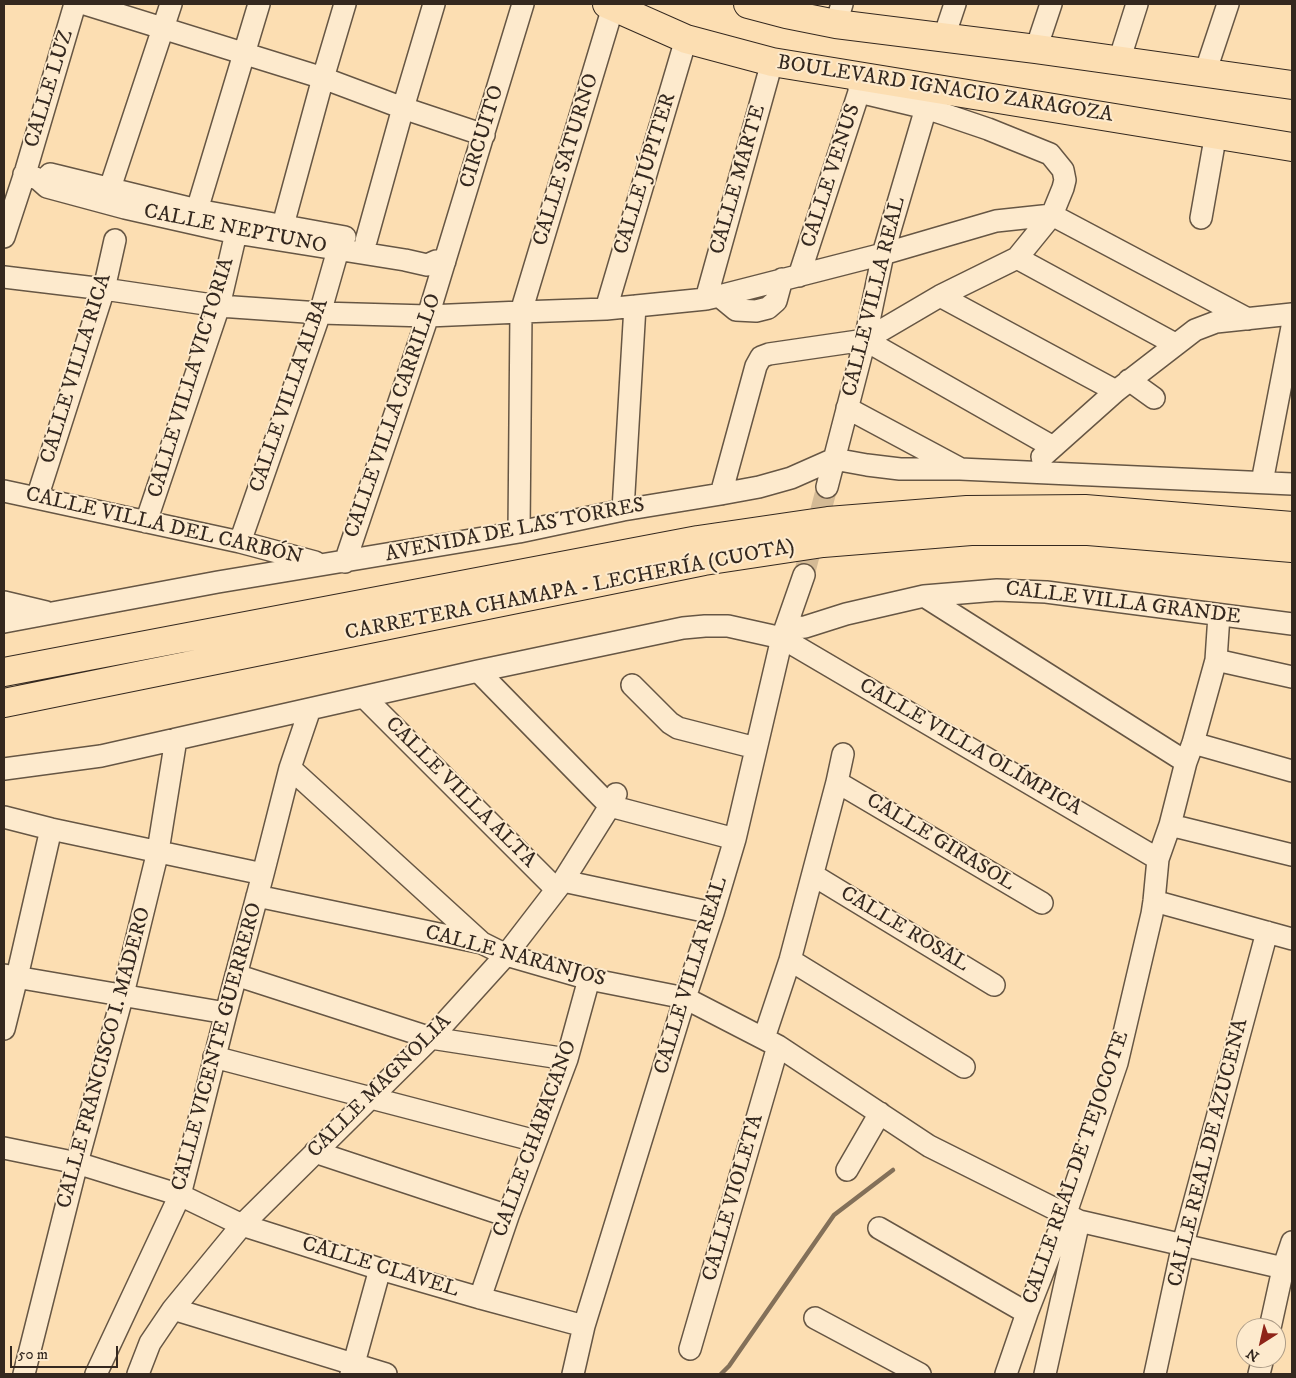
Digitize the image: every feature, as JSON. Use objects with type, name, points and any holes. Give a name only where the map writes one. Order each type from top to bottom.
[{"type":"main road","points":[[748,4],[786,14],[839,14],[944,37],[1292,83]]},
{"type":"main road","name":"BOULEVARD IGNACIO ZARAGOZA","points":[[610,5],[686,39],[859,84],[1216,133],[1292,146]]},
{"type":"main road","name":"CARRETERA CHAMAPA - LECHERÍA (CUOTA)","points":[[4,672],[698,540],[828,521],[967,510],[1086,509],[1292,526]]},
{"type":"main road","name":"CARRETERA CHAMAPA - LECHERÍA (CUOTA)","points":[[4,703],[704,561],[823,543],[971,531],[1088,531],[1292,548]]},
{"type":"street","name":"CALLE LUZ","points":[[4,237],[31,176],[75,4]]},
{"type":"street","points":[[84,4],[323,78],[403,108],[484,135]]},
{"type":"street","points":[[110,188],[172,4]]},
{"type":"street","points":[[197,210],[259,4]]},
{"type":"street","points":[[283,224],[345,4]]},
{"type":"street","points":[[366,241],[434,4]]},
{"type":"street","name":"CIRCUITO","points":[[441,264],[484,135],[523,4]]},
{"type":"street","points":[[944,37],[955,4]]},
{"type":"street","points":[[1036,49],[1051,4]]},
{"type":"street","points":[[1119,61],[1137,4]]},
{"type":"street","points":[[1205,73],[1228,4]]},
{"type":"street","name":"CALLE SATURNO","points":[[519,532],[521,312],[610,5]]},
{"type":"street","name":"CALLE JÚPITER","points":[[606,309],[686,39]]},
{"type":"street","name":"CALLE MARTE","points":[[712,297],[772,62]]},
{"type":"street","points":[[720,494],[756,366],[761,357],[769,354],[865,340],[940,296],[1017,258],[1052,215],[1063,188],[1065,180],[1063,170],[1050,154],[988,128],[859,84]]},
{"type":"street","name":"CALLE VENUS","points":[[791,278],[859,84]]},
{"type":"street","name":"CALLE VILLA REAL","points":[[827,488],[865,340],[884,254],[926,108]]},
{"type":"street","points":[[1201,218],[1216,133]]},
{"type":"street","name":"CALLE NEPTUNO","points":[[31,176],[50,174],[197,210],[283,224],[366,241],[427,255],[441,264]]},
{"type":"street","name":"CALLE NEPTUNO","points":[[31,176],[47,187],[56,190],[236,233],[427,265],[441,264]]},
{"type":"street","points":[[4,277],[219,306],[320,313],[428,316],[606,309],[712,297],[884,254],[996,221],[1052,215],[1248,319]]},
{"type":"street","name":"CALLE VILLA VICTORIA","points":[[146,522],[219,306],[236,233]]},
{"type":"street","name":"CALLE VILLA RICA","points":[[37,498],[104,289],[115,240]]},
{"type":"street","name":"CALLE VILLA ALBA","points":[[240,542],[320,313],[338,250]]},
{"type":"street","points":[[1017,258],[1175,344]]},
{"type":"street","name":"CALLE VILLA CARRILLO","points":[[335,563],[428,316],[441,264]]},
{"type":"street","points":[[940,296],[1123,385],[1154,398]]},
{"type":"street","points":[[623,510],[635,306]]},
{"type":"street","points":[[1024,471],[1123,385],[1195,330],[1216,322],[1292,314]]},
{"type":"street","points":[[1262,482],[1288,379],[1292,327]]},
{"type":"street","points":[[865,340],[1053,447]]},
{"type":"street","points":[[847,408],[960,469]]},
{"type":"street","points":[[834,459],[867,466],[900,469],[1024,471],[1292,484]]},
{"type":"street","name":"AVENIDA DE LAS TORRES","points":[[4,622],[218,582],[519,532],[623,510],[759,487],[791,478],[834,459]]},
{"type":"street","name":"CALLE VILLA DEL CARBÓN","points":[[4,491],[335,563]]},
{"type":"street","name":"CALLE VILLA REAL","points":[[573,1374],[584,1326],[684,998],[735,839],[783,633],[804,575]]},
{"type":"street","name":"CALLE VILLA GRANDE","points":[[783,633],[846,614],[924,596],[997,590],[1046,592],[1292,624]]},
{"type":"street","points":[[924,596],[1189,752],[1292,771]]},
{"type":"street","points":[[4,602],[53,614]]},
{"type":"street","name":"CALLE REAL DE TEJOCOTE","points":[[1006,1374],[1027,1313],[1072,1217],[1117,1063],[1154,901],[1158,858],[1170,825],[1216,660],[1219,615]]},
{"type":"street","points":[[4,770],[101,756],[478,671],[683,628],[728,626],[783,633]]},
{"type":"street","name":"CALLE VILLA OLÍMPICA","points":[[783,633],[1158,858]]},
{"type":"street","points":[[1216,660],[1292,677]]},
{"type":"street","points":[[478,671],[613,800],[735,839]]},
{"type":"street","points":[[632,685],[670,723],[678,728],[756,748]]},
{"type":"street","name":"CALLE VILLA ALTA","points":[[364,697],[559,885]]},
{"type":"street","name":"CALLE VICENTE GUERRERO","points":[[96,1374],[180,1195],[214,1057],[264,874],[290,768],[310,709]]},
{"type":"street","name":"CALLE FRANCISCO I. MADERO","points":[[24,1374],[77,1163],[123,994],[158,851],[176,739]]},
{"type":"street","name":"CALLE VIOLETA","points":[[690,1349],[771,1042],[843,754]]},
{"type":"street","points":[[290,768],[482,943]]},
{"type":"street","name":"CALLE GIRASOL","points":[[837,782],[1042,903]]},
{"type":"street","name":"CALLE MAGNOLIA","points":[[138,1374],[150,1343],[172,1309],[242,1225],[431,1038],[506,955],[559,885],[613,800]]},
{"type":"street","points":[[4,817],[51,829],[264,874]]},
{"type":"street","points":[[1170,825],[1292,855]]},
{"type":"street","points":[[4,1028],[10,976],[51,829]]},
{"type":"street","name":"CALLE ROSAL","points":[[813,874],[994,985]]},
{"type":"street","points":[[559,885],[712,914]]},
{"type":"street","name":"CALLE NARANJOS","points":[[257,896],[482,943],[506,955],[589,979],[684,998],[771,1042],[929,1146],[1072,1217],[1288,1269]]},
{"type":"street","points":[[1154,901],[1292,939]]},
{"type":"street","name":"CALLE REAL DE AZUCENA","points":[[1155,1374],[1183,1244],[1267,932]]},
{"type":"street","points":[[790,960],[964,1067]]},
{"type":"street","points":[[236,975],[431,1038],[567,1059]]},
{"type":"street","points":[[10,976],[226,1013]]},
{"type":"street","name":"CALLE CHABACANO","points":[[480,1298],[508,1216],[567,1059],[589,979]]},
{"type":"street","points":[[214,1057],[536,1141]]},
{"type":"street","points":[[847,1170],[880,1114]]},
{"type":"street","name":"CALLE CLAVEL","points":[[4,1148],[77,1163],[180,1195],[242,1225],[380,1269],[584,1326]]},
{"type":"street","points":[[315,1152],[508,1216]]},
{"type":"street","points":[[1045,1374],[1072,1217]]},
{"type":"street","points":[[879,1228],[1027,1313]]},
{"type":"street","points":[[1273,1318],[1288,1269],[1292,1242]]},
{"type":"street","points":[[353,1369],[380,1269]]},
{"type":"street","points":[[172,1309],[353,1369],[386,1374]]},
{"type":"street","points":[[815,1318],[920,1374]]},
{"type":"waterway","points":[[721,1374],[729,1366],[834,1215],[893,1170]]},
{"type":"tunnel","points":[[804,575],[827,487]]}]
